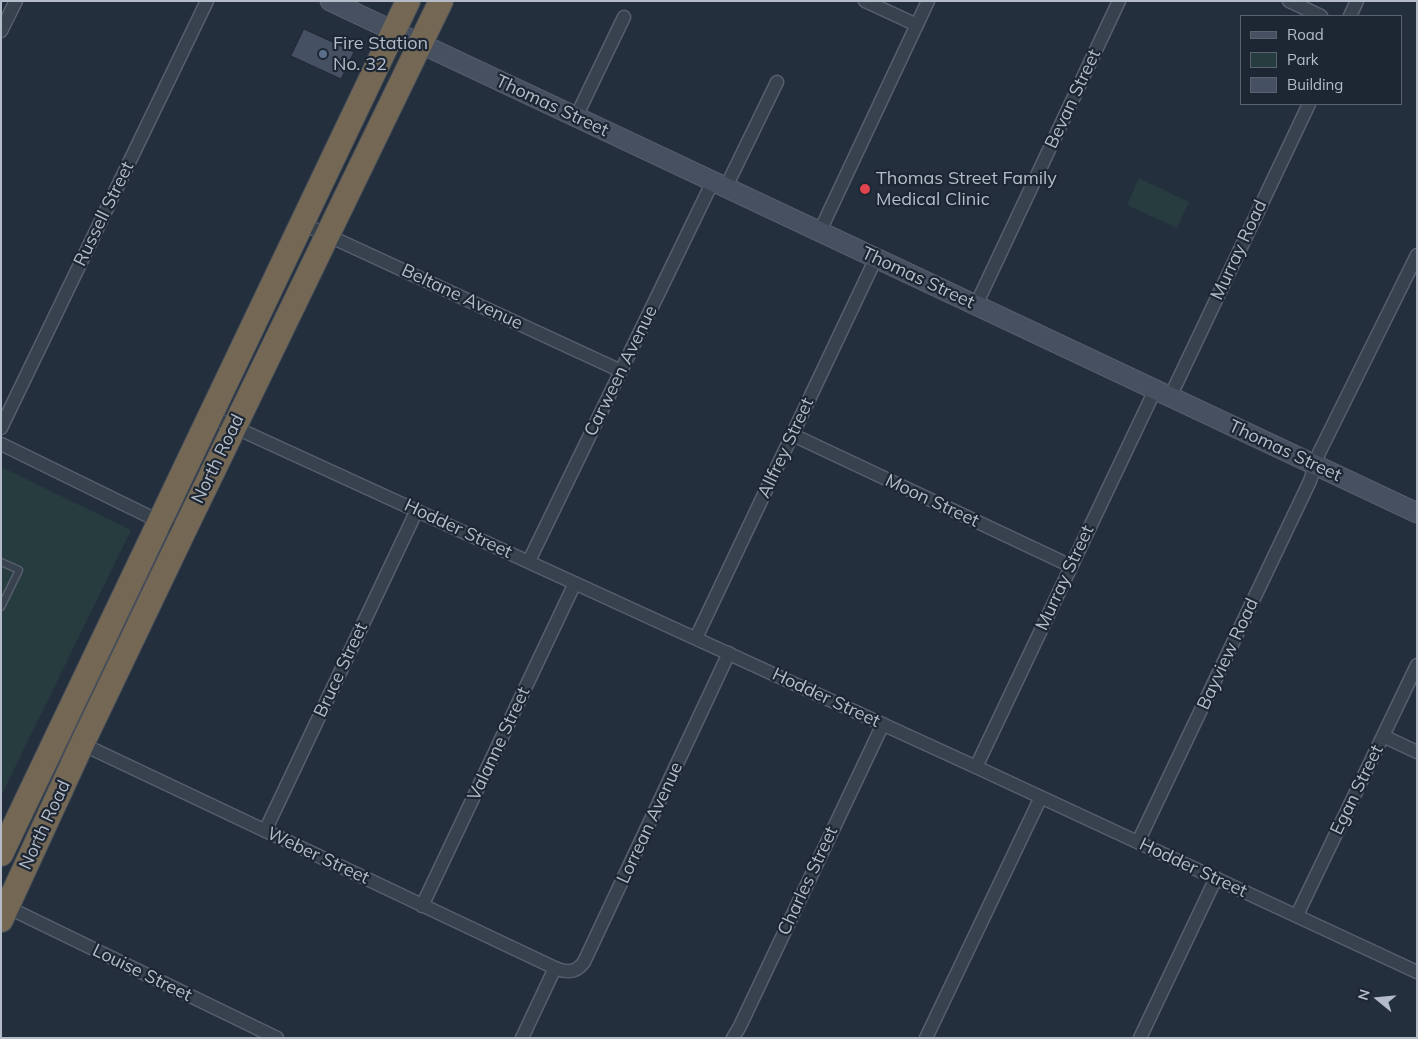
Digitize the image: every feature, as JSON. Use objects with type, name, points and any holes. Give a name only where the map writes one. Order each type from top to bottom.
[{"type":"highway","name":"North Road","points":[[4,914],[10,855],[160,521],[408,1]]},
{"type":"highway","name":"North Road","points":[[10,855],[82,744],[441,1]]},
{"type":"highway","points":[[345,134],[369,147]]},
{"type":"street","points":[[1,31],[16,1]]},
{"type":"street","name":"Russell Street","points":[[1,428],[208,1]]},
{"type":"street","name":"Thomas Street","points":[[330,1],[1417,513]]},
{"type":"street","points":[[865,1],[917,25]]},
{"type":"street","points":[[820,232],[928,1]]},
{"type":"street","name":"Bevan Street","points":[[976,305],[1119,1]]},
{"type":"street","points":[[1289,1],[1319,15]]},
{"type":"street","points":[[1350,15],[1357,1]]},
{"type":"street","points":[[576,117],[624,17]]},
{"type":"street","name":"Carween Avenue","points":[[530,562],[621,371],[720,184],[777,82]]},
{"type":"street","name":"Murray Road","points":[[1162,393],[1308,105]]},
{"type":"street","name":"Beltane Avenue","points":[[303,224],[621,371]]},
{"type":"street","name":"Bayview Road","points":[[1138,842],[1310,481],[1319,454],[1417,254]]},
{"type":"street","name":"Allfrey Street","points":[[696,638],[876,258]]},
{"type":"street","name":"Murray Street","points":[[976,767],[1071,566],[1162,393]]},
{"type":"street","name":"Hodder Street","points":[[210,416],[883,724],[1417,972]]},
{"type":"street","name":"Moon Street","points":[[793,435],[1071,566]]},
{"type":"street","points":[[1,444],[183,533]]},
{"type":"street","name":"Bruce Street","points":[[265,831],[417,510]]},
{"type":"street","name":"Valanne Street","points":[[422,906],[575,583]]},
{"type":"street","name":"Lorrean Avenue","points":[[555,968],[569,972],[580,967],[584,962],[730,654]]},
{"type":"street","name":"Egan Street","points":[[1297,915],[1417,665]]},
{"type":"street","name":"Charles Street","points":[[732,1038],[740,1026],[883,724]]},
{"type":"street","points":[[1383,736],[1417,752]]},
{"type":"street","name":"Weber Street","points":[[82,744],[555,968]]},
{"type":"street","points":[[926,1038],[1040,797]]},
{"type":"street","points":[[1140,1038],[1216,878]]},
{"type":"street","name":"Louise Street","points":[[4,914],[277,1038]]},
{"type":"street","points":[[522,1038],[555,968]]},
{"type":"lane","points":[[1,562],[18,570],[1,607]]},
{"type":"green space","points":[[1139,178],[1189,202],[1177,228],[1127,205]]},
{"type":"green space","points":[[1,467],[131,530],[1,796]]},
{"type":"building","name":"Fire Station No. 32","points":[[304,29],[354,52],[341,79],[291,56]]},
{"type":"place","name":"Fire Station No. 32","points":[[323,54]]},
{"type":"place","name":"Thomas Street Family Medical Clinic","points":[[865,189]]}]
